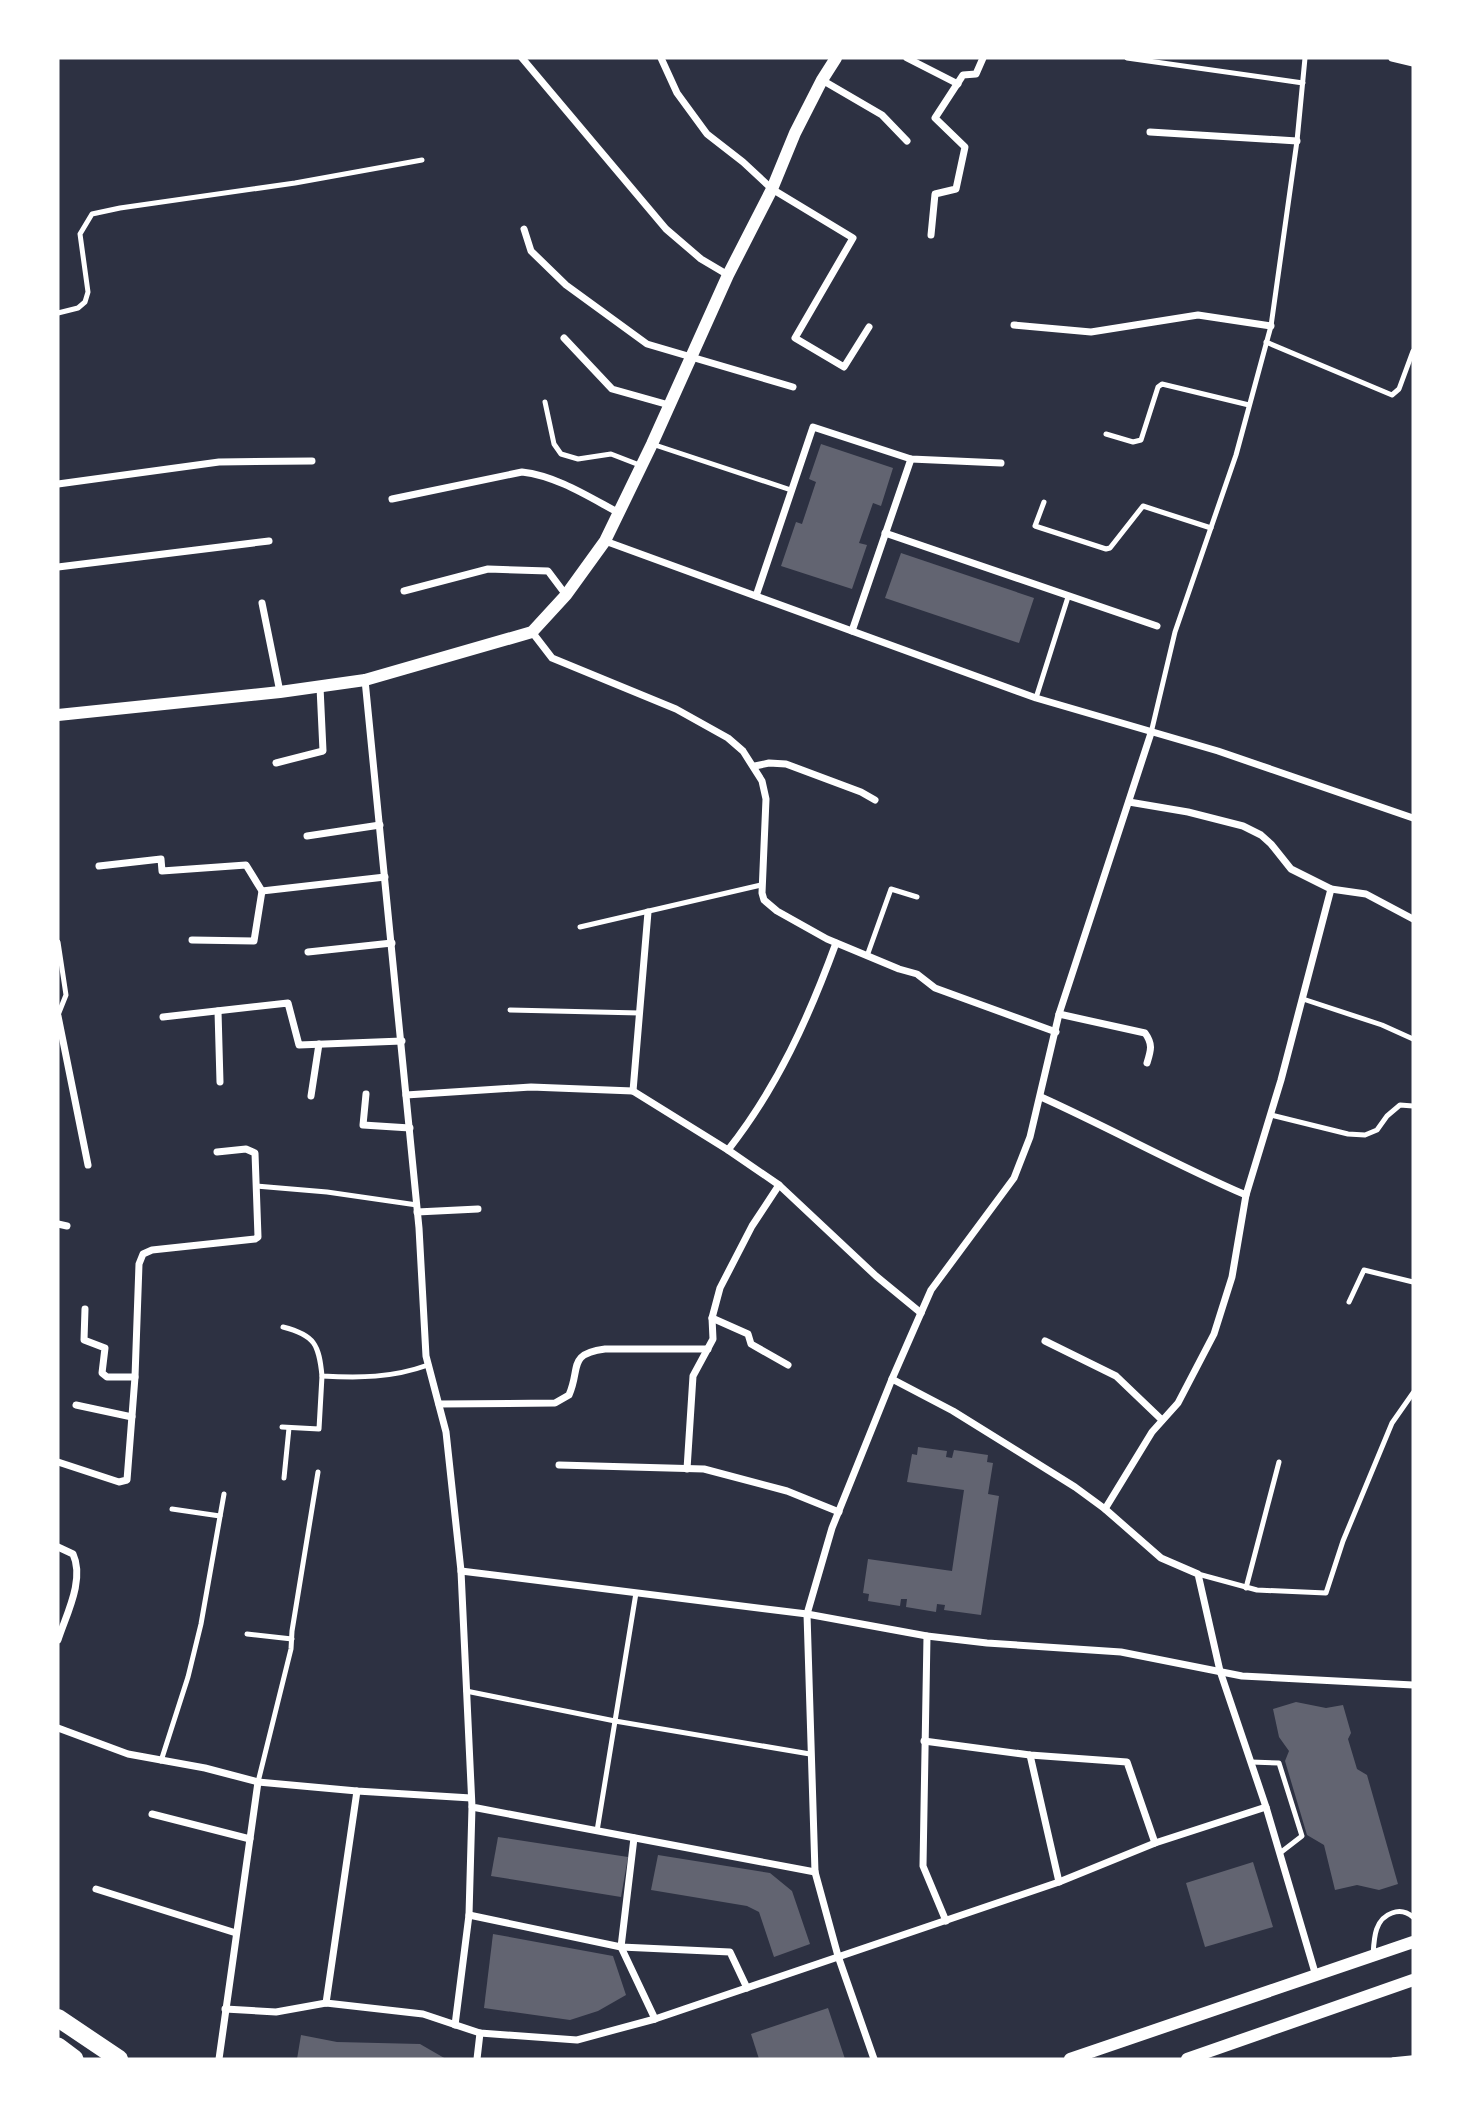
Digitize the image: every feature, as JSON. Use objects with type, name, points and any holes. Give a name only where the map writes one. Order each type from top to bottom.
[{"type":"highway","points":[[58,2048],[74,2059]]},
{"type":"main road","points":[[58,2018],[119,2059]]},
{"type":"main road","points":[[58,2041],[84,2059]]},
{"type":"street","points":[[522,58],[666,229],[701,259],[728,275]]},
{"type":"street","points":[[661,58],[677,93],[708,134],[772,189],[853,238],[795,338],[844,367],[869,327]]},
{"type":"street","points":[[58,715],[279,692],[365,680],[532,632],[566,595],[605,541],[642,466],[728,275],[772,189],[795,133],[836,58]]},
{"type":"street","points":[[907,58],[958,84]]},
{"type":"street","points":[[931,235],[935,194],[956,189],[965,147],[935,118],[963,75],[976,74],[983,58]]},
{"type":"street","points":[[1392,58],[1413,63]]},
{"type":"street","points":[[822,80],[882,115],[907,141]]},
{"type":"street","points":[[1150,131],[1297,141]]},
{"type":"street","points":[[524,229],[531,251],[566,285],[647,344],[793,387]]},
{"type":"street","points":[[1014,325],[1091,332],[1198,314],[1271,326]]},
{"type":"street","points":[[564,338],[612,389],[669,405]]},
{"type":"street","points":[[756,596],[813,427],[911,459],[1000,463]]},
{"type":"street","points":[[852,631],[911,459]]},
{"type":"street","points":[[58,484],[219,463],[312,461]]},
{"type":"street","points":[[393,499],[522,472],[559,482],[619,513]]},
{"type":"street","points":[[886,533],[1157,626]]},
{"type":"street","points":[[58,567],[269,541]]},
{"type":"street","points":[[605,541],[1036,698],[1218,751],[1413,818]]},
{"type":"street","points":[[404,592],[488,569],[517,568],[548,571],[566,595]]},
{"type":"street","points":[[262,603],[279,692]]},
{"type":"street","points":[[532,632],[552,658],[677,709],[728,738],[743,751],[755,766],[766,799],[761,885],[764,900],[777,911],[836,943],[917,974],[928,984],[1056,1032]]},
{"type":"street","points":[[365,680],[410,1128],[428,1364],[446,1432],[461,1571],[472,1807],[469,1915],[455,2025]]},
{"type":"street","points":[[276,763],[323,751],[320,687]]},
{"type":"street","points":[[874,2059],[838,1956],[815,1872],[807,1614],[832,1528],[931,1290],[1014,1178],[1030,1137],[1041,1097],[1059,1014],[1151,733]]},
{"type":"street","points":[[755,766],[777,762],[786,764],[861,792],[875,800]]},
{"type":"street","points":[[1129,802],[1188,812],[1243,827],[1261,835],[1291,869],[1331,889],[1366,894],[1413,919]]},
{"type":"street","points":[[307,836],[380,825]]},
{"type":"street","points":[[99,866],[161,859],[162,870],[246,865],[262,891],[254,941],[192,940]]},
{"type":"street","points":[[262,891],[385,877]]},
{"type":"street","points":[[1105,1509],[1152,1432],[1178,1403],[1214,1334],[1231,1277],[1246,1195],[1271,1115],[1331,889]]},
{"type":"street","points":[[633,1091],[648,912]]},
{"type":"street","points":[[309,952],[392,943]]},
{"type":"street","points":[[728,1150],[754,1117],[793,1046],[816,999],[836,943]]},
{"type":"street","points":[[163,1017],[288,1003],[299,1045],[401,1041]]},
{"type":"street","points":[[218,1011],[220,1082]]},
{"type":"street","points":[[1059,1014],[1145,1033],[1151,1042],[1152,1050],[1147,1063]]},
{"type":"street","points":[[58,1016],[88,1165]]},
{"type":"street","points":[[311,1096],[318,1044]]},
{"type":"street","points":[[406,1095],[531,1087],[633,1091],[779,1185],[876,1276],[921,1313]]},
{"type":"street","points":[[366,1094],[363,1125],[410,1128]]},
{"type":"street","points":[[1041,1097],[1099,1123],[1184,1168],[1246,1195]]},
{"type":"street","points":[[58,1462],[119,1482],[127,1480],[135,1377],[139,1264],[143,1254],[152,1250],[255,1239],[259,1231],[255,1153],[246,1149],[217,1153]]},
{"type":"street","points":[[687,1469],[693,1376],[713,1339],[712,1318],[720,1288],[752,1226],[779,1185]]},
{"type":"street","points":[[417,1208],[478,1209]]},
{"type":"street","points":[[58,1224],[67,1226]]},
{"type":"street","points":[[85,1309],[85,1340],[105,1348],[102,1373],[107,1377],[135,1377]]},
{"type":"street","points":[[712,1318],[748,1334],[751,1344],[788,1365]]},
{"type":"street","points":[[1045,1341],[1116,1376],[1162,1420]]},
{"type":"street","points":[[439,1404],[555,1403],[569,1395],[578,1360],[589,1351],[708,1349]]},
{"type":"street","points":[[892,1379],[953,1411],[1074,1487],[1105,1509],[1161,1558],[1198,1574],[1220,1671],[1266,1807],[1316,1976]]},
{"type":"street","points":[[76,1405],[132,1417]]},
{"type":"street","points":[[559,1465],[704,1469],[787,1492],[839,1512]]},
{"type":"street","points":[[58,1547],[73,1554],[78,1563],[76,1580],[58,1640]]},
{"type":"street","points":[[461,1571],[807,1614],[927,1636],[1121,1652],[1242,1676],[1413,1685]]},
{"type":"street","points":[[927,1636],[923,1866],[946,1921]]},
{"type":"street","points":[[58,1728],[128,1754],[205,1768],[258,1782],[471,1798]]},
{"type":"street","points":[[924,1741],[1030,1755],[1127,1762],[1155,1843]]},
{"type":"street","points":[[1030,1755],[1059,1882]]},
{"type":"street","points":[[219,2059],[258,1782]]},
{"type":"street","points":[[326,2003],[357,1791]]},
{"type":"street","points":[[472,1807],[815,1872]]},
{"type":"street","points":[[225,2009],[276,2012],[326,2003],[423,2014],[480,2033],[577,2040],[655,2019],[946,1921],[1059,1882],[1155,1843],[1266,1807]]},
{"type":"street","points":[[152,1814],[250,1839]]},
{"type":"street","points":[[634,1838],[621,1947],[655,2019]]},
{"type":"street","points":[[96,1889],[236,1933]]},
{"type":"street","points":[[469,1915],[621,1947],[730,1952],[747,1988]]},
{"type":"street","points":[[1070,2059],[1413,1942]]},
{"type":"street","points":[[1186,2059],[1413,1980]]},
{"type":"street","points":[[477,2059],[480,2033]]},
{"type":"lane","points":[[1127,58],[1303,83]]},
{"type":"lane","points":[[1151,733],[1175,632],[1236,455],[1271,326],[1297,141],[1305,58]]},
{"type":"lane","points":[[58,313],[78,308],[85,302],[88,292],[80,234],[92,214],[295,183],[422,160]]},
{"type":"lane","points":[[1266,342],[1392,395],[1399,389],[1413,351]]},
{"type":"lane","points":[[1106,434],[1133,442],[1140,440],[1158,387],[1162,384],[1249,405]]},
{"type":"lane","points":[[545,402],[554,444],[561,454],[578,458],[611,454],[642,466]]},
{"type":"lane","points":[[652,444],[791,490]]},
{"type":"lane","points":[[1044,502],[1035,526],[1106,548],[1110,548],[1143,506],[1211,528]]},
{"type":"lane","points":[[1036,698],[1068,597]]},
{"type":"lane","points":[[580,927],[761,885]]},
{"type":"lane","points":[[867,956],[891,889],[917,897]]},
{"type":"lane","points":[[58,942],[66,995],[58,1016]]},
{"type":"lane","points":[[1303,999],[1382,1025],[1413,1039]]},
{"type":"lane","points":[[510,1010],[640,1013]]},
{"type":"lane","points":[[1271,1115],[1348,1134],[1365,1135],[1377,1130],[1387,1116],[1400,1105],[1413,1106]]},
{"type":"lane","points":[[256,1186],[327,1192],[417,1208]]},
{"type":"lane","points":[[1349,1302],[1364,1270],[1413,1282]]},
{"type":"lane","points":[[283,1327],[304,1332],[315,1344],[320,1355],[322,1376],[318,1429],[285,1428],[284,1478]]},
{"type":"lane","points":[[322,1376],[387,1376],[405,1373],[428,1364]]},
{"type":"lane","points":[[1198,1574],[1257,1590],[1326,1593],[1343,1541],[1392,1423],[1413,1393]]},
{"type":"lane","points":[[1246,1588],[1279,1462]]},
{"type":"lane","points":[[258,1782],[291,1649],[317,1472]]},
{"type":"lane","points":[[161,1761],[188,1677],[201,1623],[224,1494]]},
{"type":"lane","points":[[172,1509],[220,1516]]},
{"type":"lane","points":[[597,1831],[636,1593]]},
{"type":"lane","points":[[247,1634],[292,1639]]},
{"type":"lane","points":[[467,1691],[615,1721],[810,1754]]},
{"type":"lane","points":[[1251,1762],[1279,1763],[1302,1836],[1280,1853]]},
{"type":"lane","points":[[1373,1956],[1374,1937],[1381,1920],[1390,1913],[1400,1911],[1413,1917]]},
{"type":"path","points":[[1393,2059],[1413,2057]]},
{"type":"building","points":[[821,444],[893,468],[881,506],[873,503],[859,543],[867,545],[852,589],[781,566],[796,522],[802,524],[816,482],[809,479]]},
{"type":"building","points":[[901,553],[1034,598],[1019,643],[885,598]]},
{"type":"building","points":[[918,1447],[947,1451],[946,1457],[952,1458],[954,1450],[988,1455],[987,1462],[993,1463],[988,1494],[999,1496],[981,1615],[944,1610],[945,1605],[937,1604],[936,1612],[906,1607],[907,1599],[901,1599],[900,1606],[868,1601],[869,1594],[863,1593],[868,1559],[952,1571],[964,1490],[907,1482],[912,1454],[917,1455]]},
{"type":"building","points":[[1296,1702],[1326,1708],[1343,1705],[1351,1733],[1348,1739],[1357,1769],[1367,1775],[1398,1884],[1379,1890],[1357,1885],[1335,1890],[1324,1845],[1307,1835],[1285,1761],[1289,1751],[1279,1737],[1273,1709]]},
{"type":"building","points":[[498,1837],[628,1857],[621,1897],[491,1876]]},
{"type":"building","points":[[658,1855],[770,1873],[792,1891],[810,1944],[774,1957],[759,1912],[747,1906],[651,1890]]},
{"type":"building","points":[[1253,1862],[1273,1927],[1205,1947],[1186,1883]]},
{"type":"building","points":[[493,1934],[613,1956],[626,1995],[598,2011],[570,2020],[484,2008]]},
{"type":"building","points":[[828,2008],[845,2059],[759,2059],[751,2034]]},
{"type":"building","points":[[301,2035],[337,2042],[420,2044],[446,2059],[297,2059]]}]
